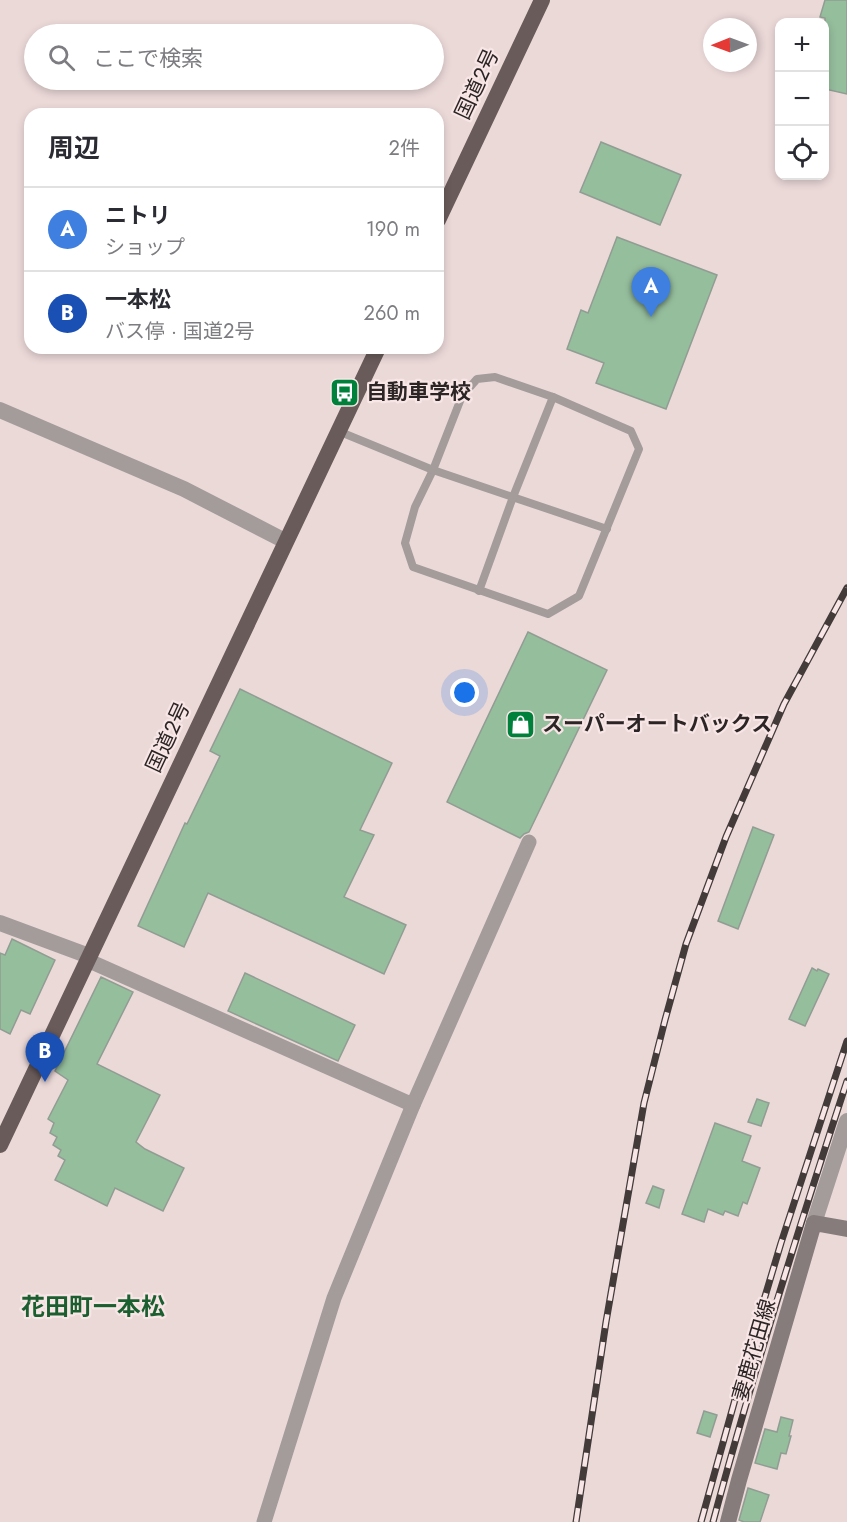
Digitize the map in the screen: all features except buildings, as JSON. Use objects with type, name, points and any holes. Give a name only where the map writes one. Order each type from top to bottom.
[{"type":"highway","name":"国道2号","points":[[444,207],[542,0]]},
{"type":"highway","name":"国道2号","points":[[0,1145],[375,354]]},
{"type":"main road","points":[[814,1224],[847,1229]]},
{"type":"main road","name":"妻鹿花田線","points":[[728,1522],[814,1224]]},
{"type":"street","points":[[0,410],[184,489],[285,542]]},
{"type":"street","points":[[264,1522],[334,1298],[413,1105],[529,842]]},
{"type":"street","points":[[0,923],[88,958],[413,1105]]},
{"type":"street","points":[[814,1224],[847,1121]]},
{"type":"lane","points":[[495,377],[553,398],[631,431],[639,449],[579,596],[548,614],[413,567],[405,543],[415,507],[433,470],[462,396],[477,379],[495,377]]},
{"type":"lane","points":[[479,591],[513,497],[553,398]]},
{"type":"lane","points":[[338,431],[433,470],[607,529]]},
{"type":"railway","points":[[576,1522],[606,1322],[644,1103],[686,944],[726,837],[784,704],[847,588]]},
{"type":"railway","points":[[701,1522],[781,1243],[847,1041]]},
{"type":"railway","points":[[713,1522],[777,1300],[847,1081]]},
{"type":"place","name":"ニトリ","points":[[651,317]]},
{"type":"place","name":"自動車学校","points":[[345,392]]},
{"type":"place","name":"スーパーオートバックス","points":[[521,724]]},
{"type":"place","name":"一本松","points":[[45,1082]]},
{"type":"district","name":"花田町一本松","points":[[93,1306]]}]
